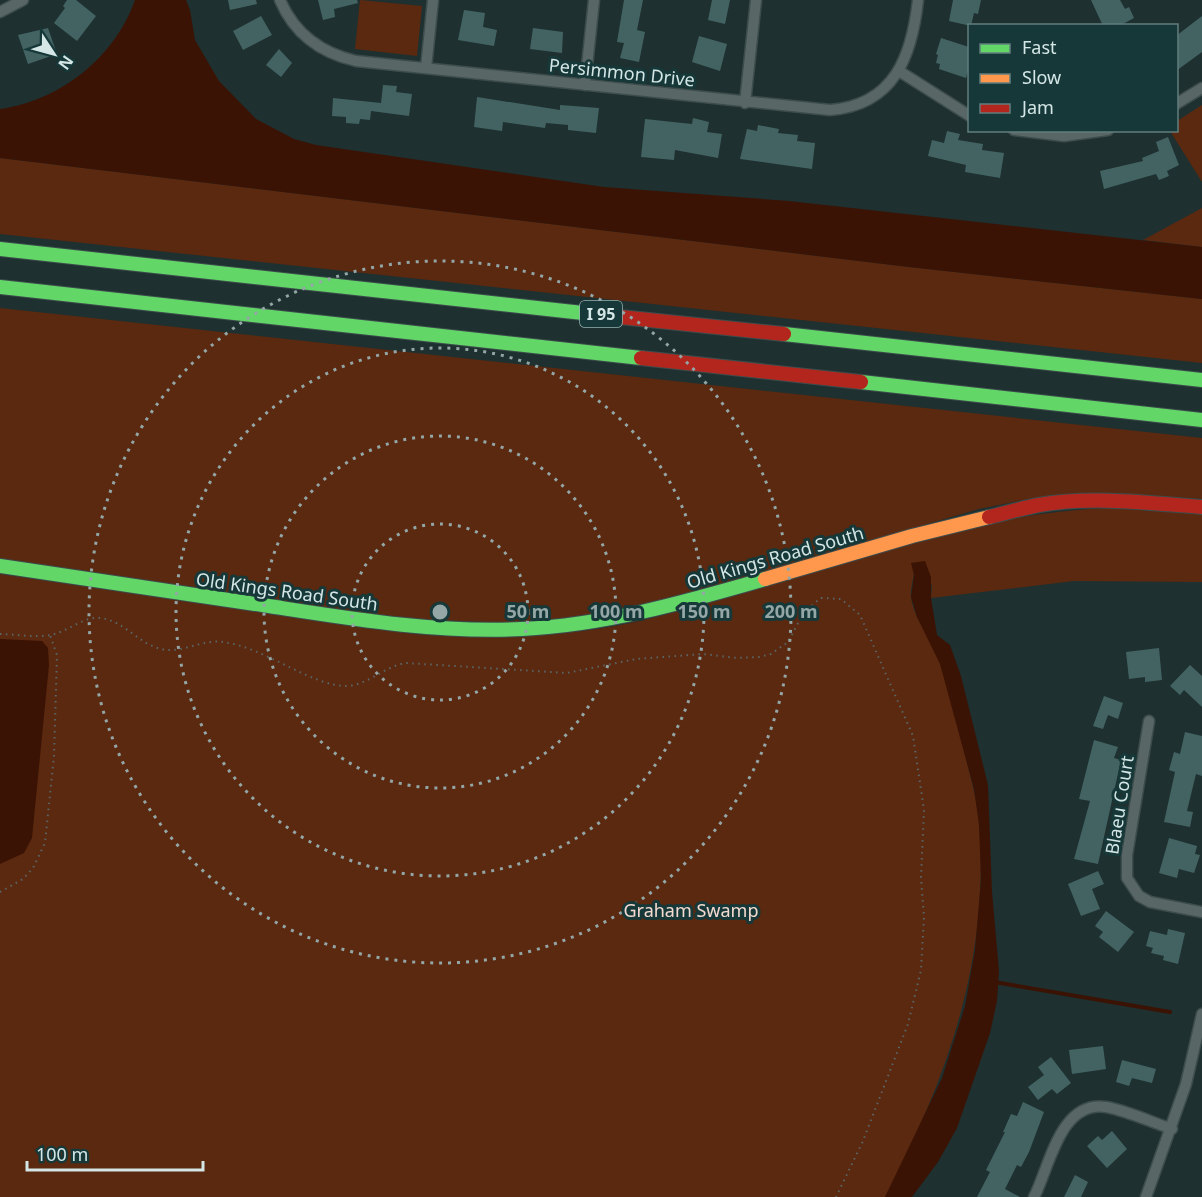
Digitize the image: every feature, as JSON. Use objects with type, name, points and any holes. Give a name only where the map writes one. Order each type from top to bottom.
[{"type":"main road","name":"I 95","points":[[0,249],[1202,380]]},
{"type":"main road","name":"I 95","points":[[0,287],[1202,420]]},
{"type":"main road","name":"Old Kings Road South","points":[[0,566],[386,624],[500,630],[574,625],[641,613],[922,533],[1039,505],[1118,502],[1202,507]]},
{"type":"street","points":[[0,12],[23,0]]},
{"type":"street","name":"Persimmon Drive","points":[[280,0],[298,29],[327,52],[363,62],[810,109],[844,108],[877,93],[899,71],[912,42],[918,0]]},
{"type":"street","points":[[426,68],[433,0]]},
{"type":"street","points":[[585,85],[594,0]]},
{"type":"street","points":[[745,103],[756,0]]},
{"type":"street","points":[[899,71],[968,115]]},
{"type":"street","points":[[1178,103],[1202,88]]},
{"type":"street","points":[[1049,133],[1069,132]]},
{"type":"street","name":"Blaeu Court","points":[[1149,721],[1126,855],[1127,878],[1136,892],[1150,902],[1202,912]]},
{"type":"street","points":[[1146,1197],[1172,1129],[1194,1055],[1202,1014]]},
{"type":"street","points":[[1034,1197],[1066,1125],[1080,1112],[1093,1107],[1106,1107],[1172,1129]]},
{"type":"path","points":[[0,634],[50,635],[88,619],[104,619],[157,649],[173,650],[206,641],[227,642],[259,651],[320,679],[350,686],[390,666],[406,663],[567,673],[636,659],[710,654],[736,658],[759,657],[771,654],[788,642],[804,612],[815,601],[835,597],[848,603],[864,622],[913,736],[924,810],[921,878],[924,917],[921,970],[908,1024],[863,1141],[836,1197]]},
{"type":"path","points":[[0,892],[23,879],[33,868],[45,843],[54,756],[57,655],[50,635]]},
{"type":"green space","points":[[360,0],[422,6],[417,56],[355,49]]},
{"type":"green space","points":[[1202,105],[1202,182],[1171,132],[1178,132],[1178,120]]},
{"type":"green space","points":[[0,158],[909,267],[1202,299],[1202,363],[0,234]]},
{"type":"green space","points":[[1202,208],[1202,247],[1143,240]]},
{"type":"green space","points":[[0,308],[1202,438],[1202,499],[1121,494],[1034,498],[979,509],[665,600],[576,617],[509,623],[386,618],[0,561]]},
{"type":"green space","name":"Graham Swamp","points":[[1109,508],[1202,514],[1202,582],[1074,581],[931,598],[932,585],[914,570],[911,594],[913,605],[943,671],[976,800],[981,878],[977,932],[970,972],[950,1049],[921,1124],[885,1197],[0,1197],[0,574],[414,634],[522,636],[576,632],[630,623],[749,591],[868,554],[987,523],[1048,513]]},
{"type":"shaded area","points":[[135,0],[186,0],[195,40],[219,81],[256,119],[294,139],[316,145],[604,187],[789,201],[1202,247],[1202,299],[909,267],[0,158],[0,109],[44,97],[82,73],[114,40]]},
{"type":"shaded area","points":[[925,561],[931,577],[931,598],[937,635],[950,645],[961,676],[988,785],[992,892],[999,971],[997,1001],[990,1033],[957,1128],[938,1162],[912,1197],[885,1197],[942,1078],[965,1006],[975,950],[981,879],[979,825],[974,789],[940,664],[917,617],[911,597],[914,575],[911,563]]},
{"type":"shaded area","points":[[0,639],[42,641],[48,648],[49,665],[32,838],[24,853],[0,864]]},
{"type":"building","points":[[67,0],[76,0],[96,16],[77,41],[54,23],[65,8],[63,6]]},
{"type":"building","points":[[228,0],[256,0],[257,4],[230,10]]},
{"type":"building","points":[[318,0],[357,0],[358,3],[334,9],[335,17],[323,20]]},
{"type":"building","points":[[624,0],[643,0],[637,30],[645,32],[639,62],[620,58],[624,43],[617,42]]},
{"type":"building","points":[[712,0],[730,0],[725,24],[708,20]]},
{"type":"building","points":[[953,0],[981,0],[978,14],[974,13],[971,24],[949,21]]},
{"type":"building","points":[[1091,0],[1120,0],[1125,9],[1129,7],[1134,18],[1123,24],[1102,24]]},
{"type":"building","points":[[464,10],[485,13],[483,27],[497,30],[494,46],[458,40]]},
{"type":"building","points":[[261,16],[272,35],[243,50],[233,31]]},
{"type":"building","points":[[1202,16],[1202,52],[1178,70],[1178,34]]},
{"type":"building","points":[[48,28],[57,54],[28,64],[18,35]]},
{"type":"building","points":[[533,28],[563,32],[562,53],[530,49]]},
{"type":"building","points":[[699,36],[727,44],[720,71],[692,62]]},
{"type":"building","points":[[941,38],[968,47],[966,78],[939,69],[940,64],[936,63],[938,55],[936,54]]},
{"type":"building","points":[[279,49],[292,63],[281,77],[266,65]]},
{"type":"building","points":[[383,85],[397,86],[396,92],[412,94],[409,116],[371,111],[370,120],[360,119],[359,124],[346,123],[346,117],[332,116],[333,98],[381,103]]},
{"type":"building","points":[[477,97],[560,110],[560,105],[599,108],[596,133],[568,130],[568,125],[546,123],[545,128],[503,122],[502,131],[474,127]]},
{"type":"building","points":[[693,118],[709,122],[707,132],[722,134],[718,158],[675,150],[674,160],[641,157],[645,119],[692,124]]},
{"type":"building","points":[[758,125],[779,129],[778,133],[798,135],[797,141],[815,143],[812,169],[740,159],[747,129],[757,131]]},
{"type":"building","points":[[947,131],[960,134],[958,140],[983,144],[982,150],[1004,153],[1000,178],[965,172],[966,165],[928,156],[932,140],[944,143]]},
{"type":"building","points":[[1168,137],[1179,165],[1167,171],[1169,176],[1159,180],[1156,174],[1104,189],[1100,171],[1143,161],[1142,158],[1159,151],[1156,142]]},
{"type":"building","points":[[1159,648],[1162,680],[1145,682],[1145,677],[1129,679],[1126,652]]},
{"type":"building","points":[[1190,665],[1202,676],[1202,707],[1184,690],[1180,695],[1170,686]]},
{"type":"building","points":[[1104,696],[1123,703],[1118,719],[1108,715],[1103,729],[1093,726]]},
{"type":"building","points":[[1185,732],[1202,736],[1202,776],[1196,774],[1187,811],[1193,812],[1190,827],[1164,822],[1175,772],[1169,770],[1174,752],[1180,754]]},
{"type":"building","points":[[1094,740],[1118,747],[1114,758],[1121,760],[1098,864],[1074,859],[1090,801],[1079,799]]},
{"type":"building","points":[[1169,838],[1197,846],[1195,854],[1200,855],[1194,873],[1179,869],[1177,878],[1159,873]]},
{"type":"building","points":[[1098,871],[1104,884],[1092,889],[1100,909],[1081,916],[1068,884]]},
{"type":"building","points":[[1106,911],[1134,932],[1118,952],[1099,937],[1103,932],[1095,926]]},
{"type":"building","points":[[1168,929],[1185,933],[1178,964],[1163,960],[1164,956],[1151,953],[1153,948],[1146,946],[1150,931],[1167,935]]},
{"type":"building","points":[[1103,1046],[1106,1069],[1072,1074],[1069,1050]]},
{"type":"building","points":[[1051,1057],[1071,1083],[1057,1094],[1052,1089],[1038,1100],[1028,1087],[1044,1075],[1038,1067]]},
{"type":"building","points":[[1122,1060],[1156,1069],[1152,1083],[1132,1078],[1129,1086],[1116,1082]]},
{"type":"building","points":[[1023,1102],[1044,1112],[1029,1152],[1021,1167],[1017,1165],[1005,1189],[1020,1197],[977,1197],[990,1172],[986,1170],[1005,1132],[1003,1132],[1011,1114],[1017,1116]]},
{"type":"building","points":[[1112,1131],[1127,1149],[1107,1168],[1087,1146],[1098,1136],[1102,1140]]},
{"type":"building","points":[[1075,1175],[1088,1182],[1081,1197],[1064,1197]]},
{"type":"waterway","points":[[994,982],[1170,1012]]},
{"type":"traffic: fast","points":[[0,249],[601,315]]},
{"type":"traffic: fast","points":[[0,287],[641,358]]},
{"type":"traffic: fast","points":[[784,334],[1202,380]]},
{"type":"traffic: fast","points":[[861,382],[1202,420]]},
{"type":"traffic: fast","points":[[0,566],[363,620],[426,627],[490,630],[584,623],[675,604],[765,579]]},
{"type":"traffic: slow","points":[[765,579],[912,536],[989,517]]},
{"type":"traffic: jam","points":[[601,315],[784,334]]},
{"type":"traffic: jam","points":[[641,358],[861,382]]},
{"type":"traffic: jam","points":[[989,517],[1039,505],[1079,501],[1120,501],[1202,507]]}]
